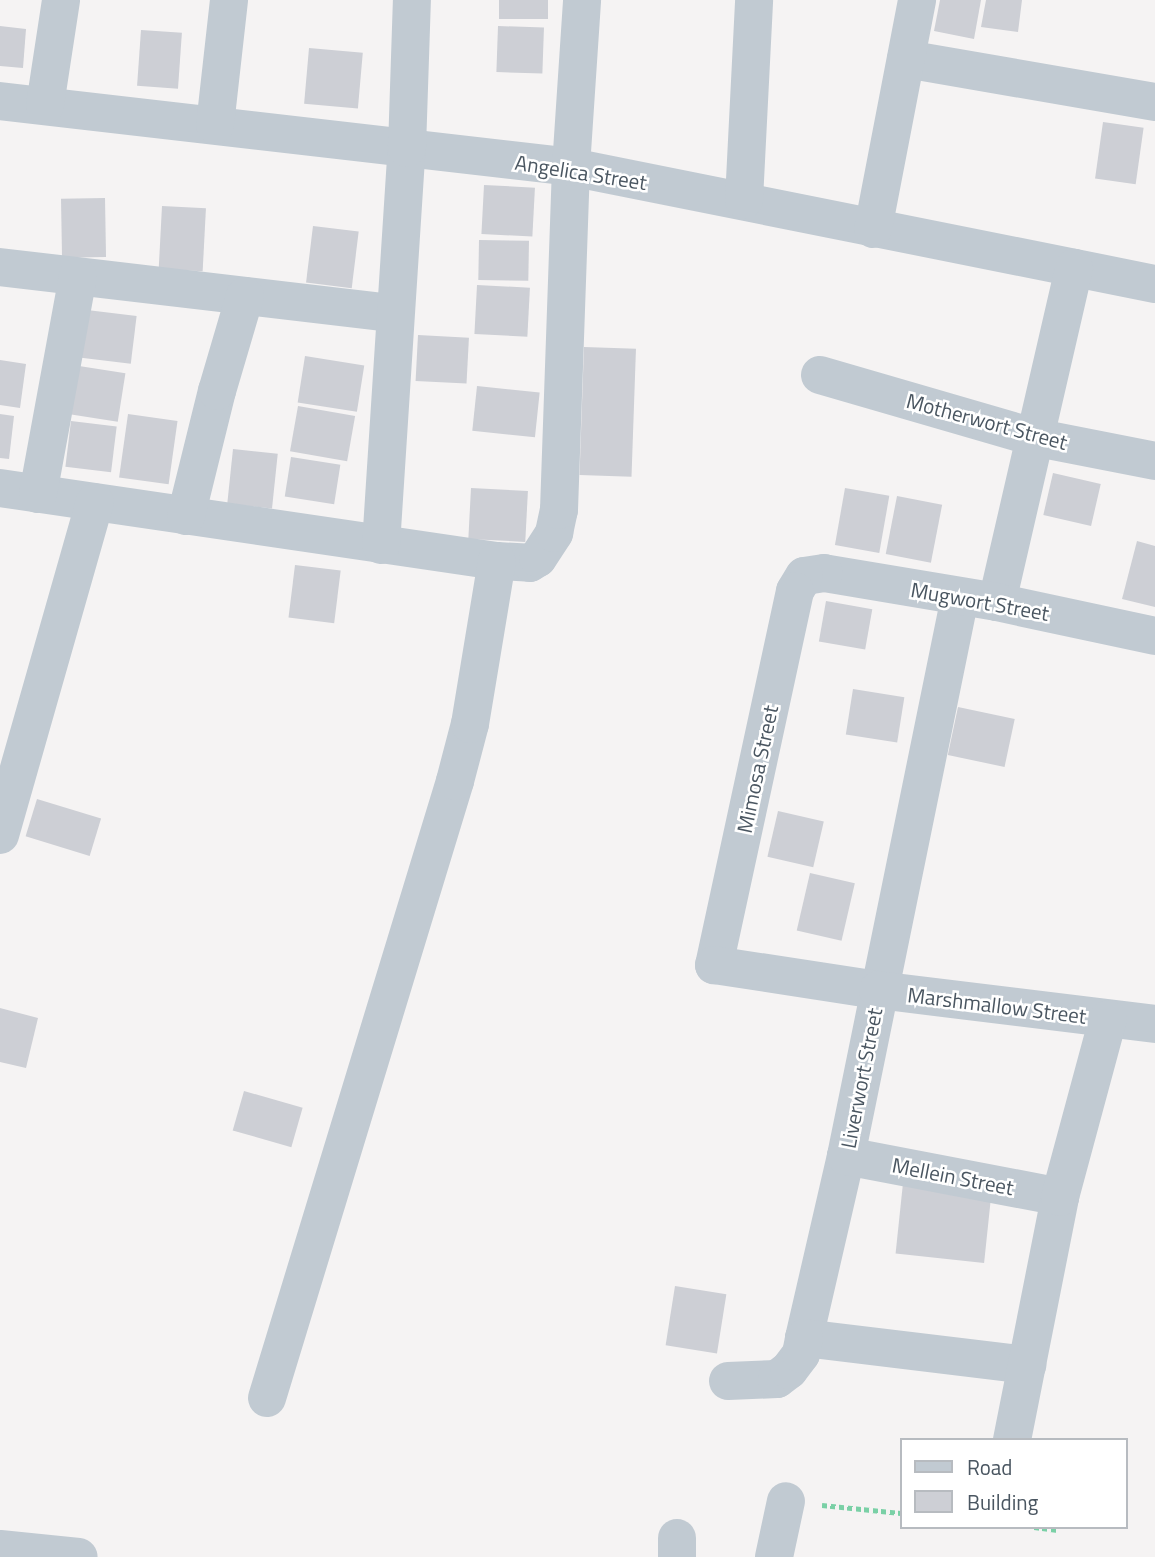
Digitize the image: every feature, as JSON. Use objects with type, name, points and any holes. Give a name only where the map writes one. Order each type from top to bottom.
[{"type":"street","points":[[45,104],[61,0]]},
{"type":"street","points":[[215,125],[229,0]]},
{"type":"street","points":[[381,545],[394,313],[407,148],[412,0]]},
{"type":"street","points":[[0,488],[497,561],[530,563],[538,558],[554,533],[559,510],[571,167],[582,0]]},
{"type":"street","points":[[744,200],[754,0]]},
{"type":"street","points":[[873,229],[917,0]]},
{"type":"street","points":[[906,59],[1155,102]]},
{"type":"street","name":"Angelica Street","points":[[0,101],[45,104],[571,167],[1155,284]]},
{"type":"street","points":[[0,267],[394,313]]},
{"type":"street","name":"Liverwort Street","points":[[728,1381],[777,1379],[789,1370],[800,1354],[846,1156],[878,990],[978,600],[1033,437],[1074,268]]},
{"type":"street","points":[[38,494],[78,277]]},
{"type":"street","points":[[186,516],[217,391],[245,296]]},
{"type":"street","name":"Motherwort Street","points":[[820,376],[1033,437],[1155,461]]},
{"type":"street","points":[[0,835],[95,502]]},
{"type":"street","points":[[267,1398],[455,781],[470,724],[497,561]]},
{"type":"street","name":"Mugwort Street","points":[[804,576],[824,573],[978,600],[1155,636]]},
{"type":"street","name":"Mimosa Street","points":[[714,965],[795,591],[804,576]]},
{"type":"street","name":"Marshmallow Street","points":[[714,965],[878,990],[1155,1024]]},
{"type":"street","points":[[1012,1438],[1060,1196],[1108,1019]]},
{"type":"street","name":"Mellein Street","points":[[846,1156],[1060,1196]]},
{"type":"street","points":[[804,1338],[1027,1365]]},
{"type":"street","points":[[774,1557],[786,1501]]},
{"type":"street","points":[[0,1549],[77,1556]]},
{"type":"path","points":[[786,1501],[900,1513]]},
{"type":"path","points":[[1050,1529],[1058,1530]]},
{"type":"building","points":[[499,0],[548,0],[548,19],[499,19]]},
{"type":"building","points":[[940,0],[981,0],[974,39],[934,31]]},
{"type":"building","points":[[986,0],[1022,0],[1018,32],[981,27]]},
{"type":"building","points":[[0,26],[26,29],[23,68],[0,66]]},
{"type":"building","points":[[498,26],[544,28],[542,74],[496,72]]},
{"type":"building","points":[[141,30],[182,33],[178,89],[137,86]]},
{"type":"building","points":[[309,48],[363,53],[358,108],[304,104]]},
{"type":"building","points":[[1103,122],[1144,128],[1136,184],[1095,178]]},
{"type":"building","points":[[484,185],[535,188],[532,237],[481,234]]},
{"type":"building","points":[[105,198],[106,257],[62,258],[61,199]]},
{"type":"building","points":[[162,206],[206,208],[203,271],[159,269]]},
{"type":"building","points":[[313,226],[359,232],[352,288],[306,283]]},
{"type":"building","points":[[479,240],[529,241],[528,281],[478,280]]},
{"type":"building","points":[[477,285],[530,288],[527,337],[474,334]]},
{"type":"building","points":[[87,310],[137,316],[131,364],[81,358]]},
{"type":"building","points":[[418,335],[469,338],[467,384],[416,381]]},
{"type":"building","points":[[584,347],[636,349],[632,477],[580,475]]},
{"type":"building","points":[[305,356],[364,365],[357,412],[298,402]]},
{"type":"building","points":[[0,360],[26,364],[20,408],[0,405]]},
{"type":"building","points":[[79,366],[125,373],[118,422],[71,414]]},
{"type":"building","points":[[477,386],[540,393],[535,437],[472,431]]},
{"type":"building","points":[[298,406],[355,416],[347,461],[290,451]]},
{"type":"building","points":[[0,414],[14,416],[9,459],[0,458]]},
{"type":"building","points":[[128,414],[178,421],[169,484],[119,477]]},
{"type":"building","points":[[71,421],[117,427],[111,472],[65,467]]},
{"type":"building","points":[[233,449],[278,454],[272,508],[227,504]]},
{"type":"building","points":[[291,457],[340,465],[334,504],[285,497]]},
{"type":"building","points":[[1053,473],[1101,484],[1091,526],[1043,515]]},
{"type":"building","points":[[471,488],[528,491],[525,542],[468,539]]},
{"type":"building","points":[[845,488],[889,496],[879,553],[835,545]]},
{"type":"building","points":[[897,496],[942,505],[931,563],[886,554]]},
{"type":"building","points":[[1137,541],[1155,546],[1155,607],[1122,599]]},
{"type":"building","points":[[295,565],[341,571],[334,623],[289,618]]},
{"type":"building","points":[[826,601],[872,609],[865,650],[819,641]]},
{"type":"building","points":[[853,689],[904,697],[897,743],[846,734]]},
{"type":"building","points":[[958,707],[1015,719],[1005,767],[948,755]]},
{"type":"building","points":[[37,799],[101,819],[90,856],[26,836]]},
{"type":"building","points":[[778,811],[824,822],[813,867],[767,857]]},
{"type":"building","points":[[810,873],[855,883],[842,941],[797,930]]},
{"type":"building","points":[[0,1008],[38,1018],[26,1068],[0,1062]]},
{"type":"building","points":[[244,1091],[303,1108],[291,1147],[233,1130]]},
{"type":"building","points":[[903,1183],[992,1192],[984,1263],[896,1254]]},
{"type":"building","points":[[675,1286],[726,1294],[717,1353],[666,1345]]}]
